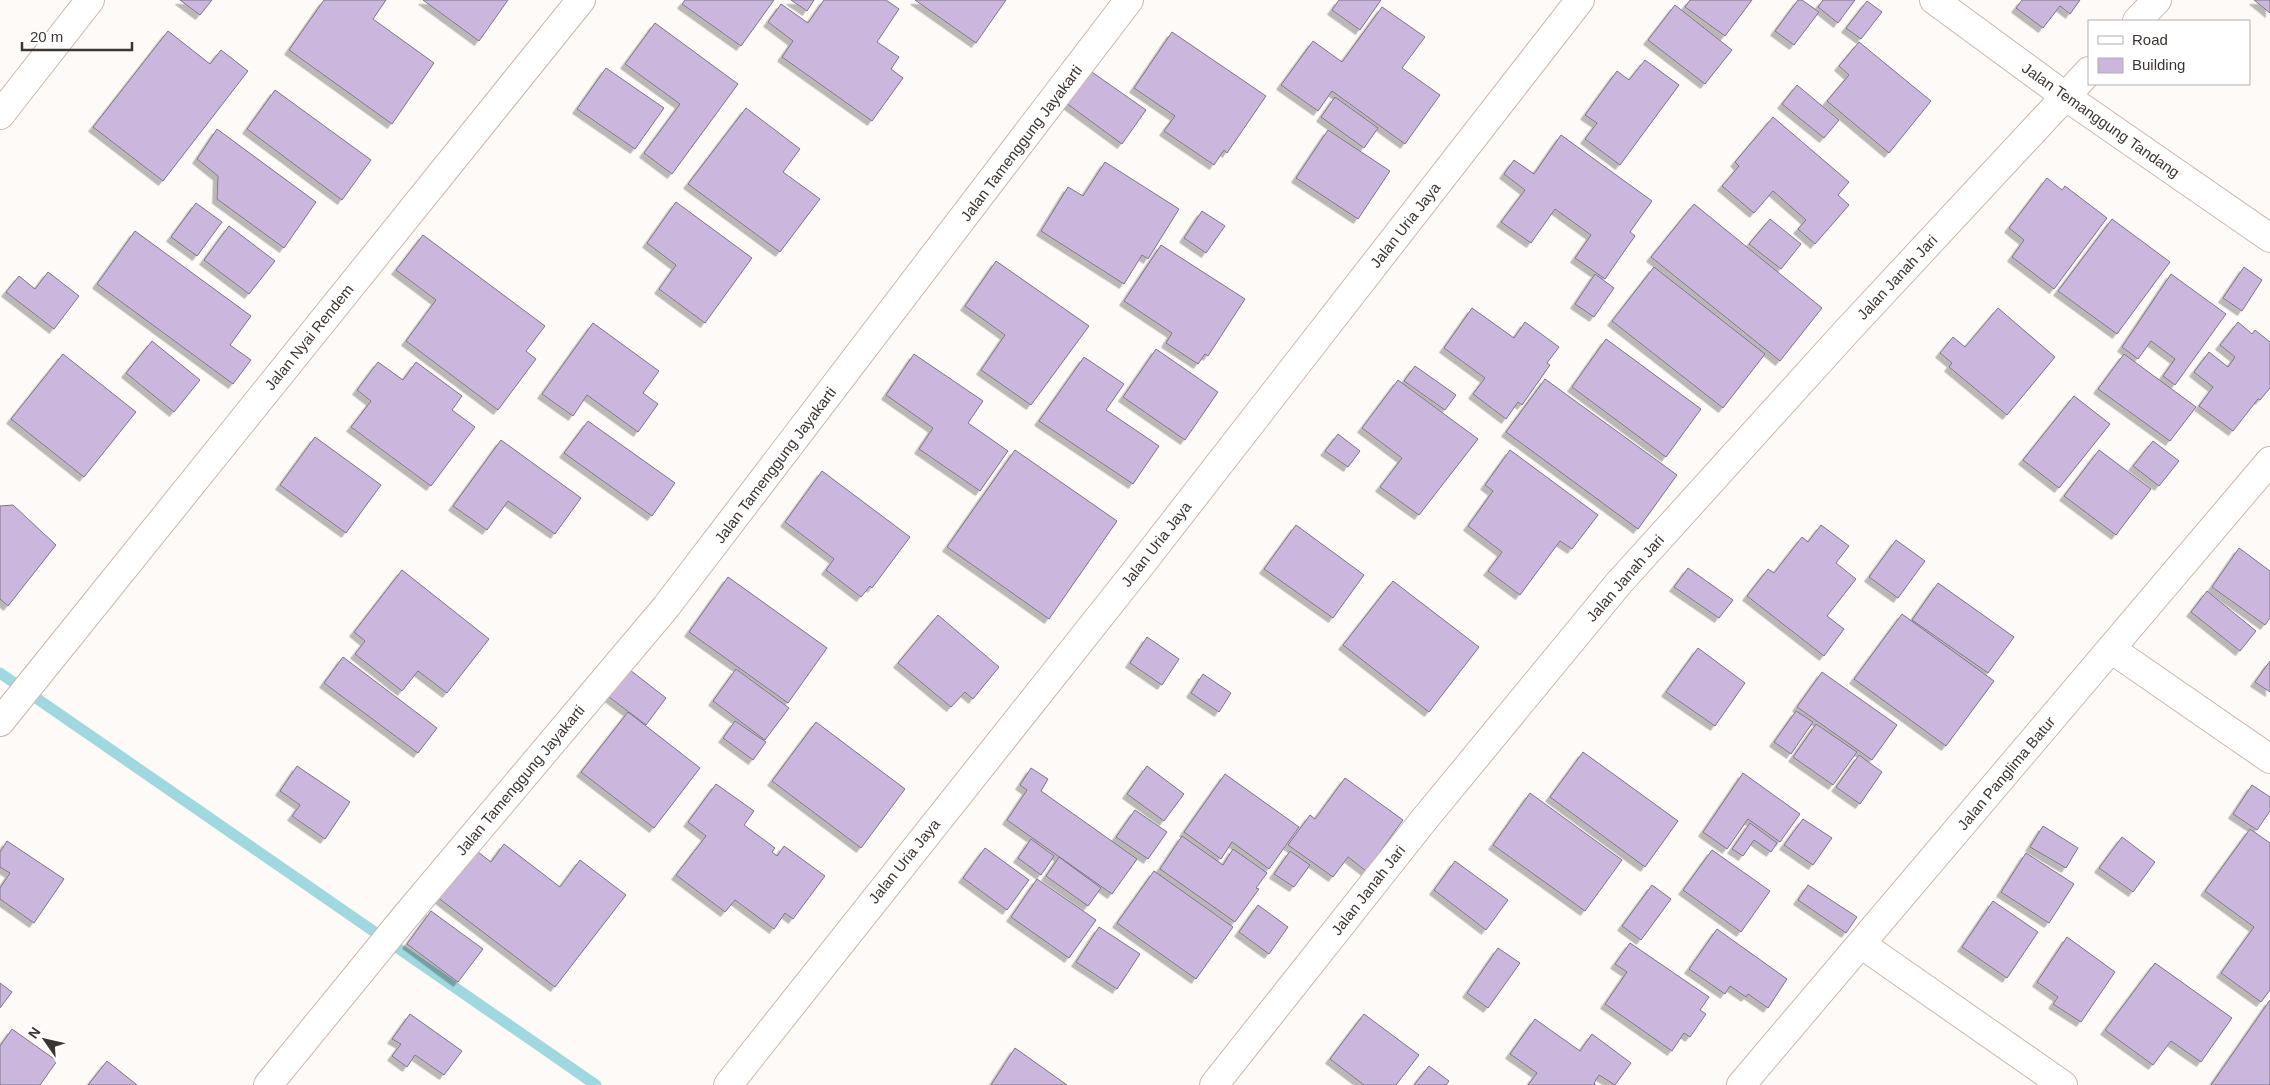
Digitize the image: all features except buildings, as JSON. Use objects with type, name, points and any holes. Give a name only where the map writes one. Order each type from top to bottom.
[{"type":"street","points":[[0,115],[90,0]]},
{"type":"street","name":"Jalan Nyai Rendem","points":[[8,712],[581,0]]},
{"type":"street","name":"Jalan Tamenggung Jayakarti","points":[[268,1085],[405,917],[666,607],[1129,0]]},
{"type":"street","name":"Jalan Uria Jaya","points":[[728,1085],[1143,562],[1580,0]]},
{"type":"street","name":"Jalan Temanggung Tandang","points":[[1934,0],[2065,96],[2270,238]]},
{"type":"street","points":[[2138,20],[2157,0]]},
{"type":"street","name":"Jalan Janah Jari","points":[[1214,1085],[1423,821],[1618,584],[1846,332],[2088,72]]},
{"type":"street","name":"Jalan Panglima Batur","points":[[1741,1085],[2270,461]]},
{"type":"street","points":[[2110,649],[2270,759]]},
{"type":"street","points":[[1861,944],[2063,1085]]},
{"type":"waterway","points":[[0,673],[596,1085]]}]
